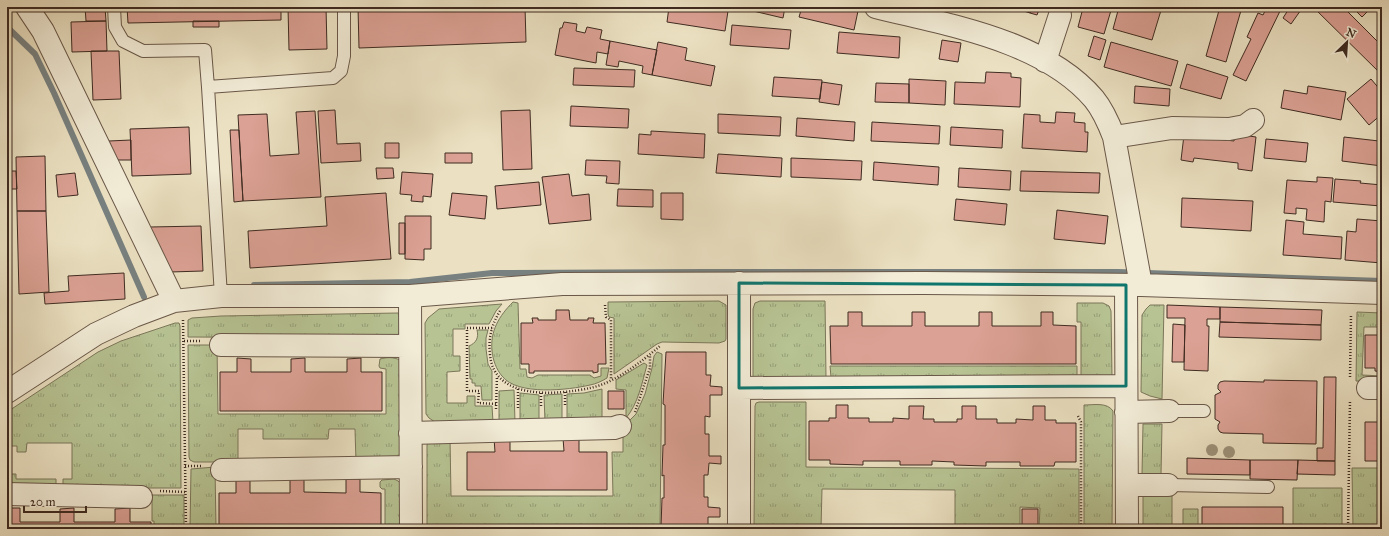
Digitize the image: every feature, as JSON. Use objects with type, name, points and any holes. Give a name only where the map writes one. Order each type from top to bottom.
[{"type":"street","points":[[27,7],[43,31],[179,309]]},
{"type":"street","points":[[876,7],[977,33],[1033,53],[1071,77],[1094,100],[1107,120],[1114,137],[1134,285],[1126,386],[1127,529]]},
{"type":"street","points":[[1045,61],[1061,11]]},
{"type":"street","points":[[1114,137],[1172,128],[1229,129],[1245,126],[1253,120]]},
{"type":"street","points":[[7,392],[96,334],[134,316],[179,309],[221,296],[410,296],[562,284],[739,283],[1134,285],[1382,293]]},
{"type":"street","points":[[739,283],[740,529]]},
{"type":"street","points":[[410,296],[411,529]]},
{"type":"street","points":[[221,344],[410,346]]},
{"type":"street","points":[[739,388],[1126,386]]},
{"type":"street","points":[[1126,412],[1169,411]]},
{"type":"street","points":[[410,433],[614,428],[620,426]]},
{"type":"street","points":[[222,470],[411,468]]},
{"type":"street","points":[[1127,485],[1168,485]]},
{"type":"street","points":[[7,494],[141,497]]},
{"type":"lane","points":[[114,7],[115,27],[123,40],[143,51],[205,50],[221,296]]},
{"type":"lane","points":[[208,87],[334,78],[341,71],[344,56],[344,7]]},
{"type":"lane","points":[[1169,411],[1204,411]]},
{"type":"lane","points":[[1168,485],[1268,487]]},
{"type":"path","points":[[605,298],[606,317],[611,320],[611,380]]},
{"type":"path","points":[[1348,529],[1362,388],[1351,307]]},
{"type":"path","points":[[179,309],[186,529]]},
{"type":"path","points":[[496,431],[496,376],[490,359],[489,345],[494,320],[501,310]]},
{"type":"path","points":[[492,328],[467,328],[467,391],[479,391],[478,403],[496,404]]},
{"type":"path","points":[[496,376],[507,385],[522,390],[541,393],[567,392],[592,388],[611,380],[642,361],[660,346]]},
{"type":"path","points":[[620,426],[635,412],[650,368],[650,354]]},
{"type":"path","points":[[1078,416],[1081,422],[1081,529]]},
{"type":"highlighted area","points":[[739,283],[1126,285],[1126,386],[739,388]]},
{"type":"green space","points":[[719,301],[726,305],[725,341],[719,343],[662,342],[614,374],[614,318],[609,317],[608,302]]},
{"type":"green space","points":[[760,301],[825,301],[826,378],[753,378],[753,309],[755,303]]},
{"type":"green space","points":[[513,302],[518,303],[520,369],[526,369],[527,377],[532,378],[538,375],[590,375],[594,378],[601,376],[601,368],[609,368],[607,378],[592,385],[557,390],[519,387],[509,382],[502,376],[496,367],[492,354],[492,337],[496,324]]},
{"type":"green space","points":[[1077,303],[1103,303],[1109,306],[1111,311],[1112,377],[1081,377],[1081,322],[1077,322]]},
{"type":"green space","points":[[502,304],[496,311],[489,324],[465,324],[465,329],[453,329],[453,356],[460,356],[460,371],[447,372],[447,403],[467,403],[467,396],[475,396],[475,406],[492,406],[493,422],[435,422],[426,414],[425,323],[428,318],[439,309]]},
{"type":"green space","points":[[1150,305],[1164,305],[1162,399],[1141,392],[1142,315]]},
{"type":"green space","points":[[1357,312],[1382,313],[1382,327],[1364,327],[1362,375],[1382,376],[1382,381],[1356,381]]},
{"type":"green space","points":[[398,313],[403,317],[399,335],[392,338],[188,337],[188,320],[192,318],[221,316]]},
{"type":"green space","points":[[179,323],[180,326],[181,488],[63,488],[63,479],[72,479],[72,443],[27,443],[26,452],[17,452],[17,446],[7,446],[7,412],[98,352],[121,341]]},
{"type":"green space","points":[[477,330],[488,330],[486,349],[488,364],[492,371],[492,400],[482,400],[481,386],[475,386],[475,383],[472,383],[472,379],[470,379],[469,346],[476,340],[478,335]]},
{"type":"green space","points":[[188,345],[217,345],[218,414],[386,414],[386,369],[380,368],[380,359],[395,358],[400,360],[401,455],[399,460],[356,462],[355,429],[329,429],[328,439],[263,439],[263,429],[238,429],[238,462],[194,462],[190,460]]},
{"type":"green space","points":[[657,352],[662,354],[660,529],[427,529],[427,445],[429,440],[450,438],[451,496],[613,496],[612,452],[623,452],[623,427],[636,414],[645,394],[654,356]]},
{"type":"green space","points":[[644,363],[647,365],[639,393],[634,406],[626,418],[626,390],[616,389],[616,380]]},
{"type":"green space","points":[[830,366],[1077,366],[1077,377],[831,377]]},
{"type":"green space","points":[[602,389],[602,421],[567,421],[567,394],[584,393]]},
{"type":"green space","points":[[514,390],[515,422],[499,422],[499,391]]},
{"type":"green space","points":[[520,393],[539,395],[539,422],[520,422]]},
{"type":"green space","points":[[562,394],[562,421],[545,422],[544,395]]},
{"type":"green space","points":[[806,402],[806,467],[1079,469],[1079,529],[1039,529],[1040,508],[1020,507],[1020,529],[955,529],[955,490],[822,489],[821,529],[754,529],[755,406],[756,403]]},
{"type":"green space","points":[[1084,405],[1104,405],[1113,411],[1112,529],[1084,529]]},
{"type":"green space","points":[[1143,424],[1162,424],[1161,475],[1142,475]]},
{"type":"green space","points":[[215,467],[216,529],[190,529],[191,469]]},
{"type":"green space","points":[[1352,468],[1382,468],[1382,529],[1353,529]]},
{"type":"green space","points":[[7,474],[16,474],[16,479],[56,479],[56,488],[7,487]]},
{"type":"green space","points":[[394,479],[400,483],[401,529],[385,529],[385,489],[380,487],[380,482],[382,480]]},
{"type":"green space","points":[[1293,488],[1342,488],[1342,529],[1293,527]]},
{"type":"green space","points":[[1143,494],[1172,494],[1172,529],[1143,529]]},
{"type":"green space","points":[[152,495],[184,495],[184,529],[154,529],[154,521],[152,521]]},
{"type":"green space","points":[[1183,509],[1198,509],[1198,529],[1183,529]]},
{"type":"building","points":[[85,7],[105,7],[106,21],[86,21]]},
{"type":"building","points":[[127,7],[281,7],[281,20],[128,23]]},
{"type":"building","points":[[288,7],[326,7],[327,49],[289,50]]},
{"type":"building","points":[[358,7],[525,7],[526,42],[359,48]]},
{"type":"building","points":[[669,7],[702,7],[728,11],[725,31],[667,22]]},
{"type":"building","points":[[736,7],[785,7],[783,18]]},
{"type":"building","points":[[802,7],[840,7],[858,11],[854,30],[799,17]]},
{"type":"building","points":[[1011,7],[1031,7],[1030,13]]},
{"type":"building","points":[[1031,7],[1040,7],[1037,15],[1030,13]]},
{"type":"building","points":[[1091,7],[1112,7],[1104,34],[1078,27],[1083,8],[1090,10]]},
{"type":"building","points":[[1119,7],[1162,7],[1152,40],[1113,29]]},
{"type":"building","points":[[1220,7],[1242,7],[1226,62],[1206,56]]},
{"type":"building","points":[[1267,7],[1282,7],[1246,81],[1233,75],[1251,39],[1247,37],[1258,13],[1263,15]]},
{"type":"building","points":[[1290,7],[1303,7],[1291,24],[1283,18]]},
{"type":"building","points":[[1313,7],[1343,7],[1382,46],[1382,75]]},
{"type":"building","points":[[1372,7],[1362,17],[1353,8]]},
{"type":"building","points":[[106,21],[107,51],[72,52],[71,22]]},
{"type":"building","points":[[193,21],[219,21],[219,27],[193,27]]},
{"type":"building","points":[[564,22],[577,24],[576,31],[585,33],[587,27],[602,30],[600,39],[610,41],[608,54],[597,52],[596,63],[555,55],[560,28],[562,28]]},
{"type":"building","points":[[732,25],[791,30],[789,49],[730,45]]},
{"type":"building","points":[[839,32],[900,37],[899,58],[837,53]]},
{"type":"building","points":[[1094,36],[1106,40],[1100,60],[1088,56]]},
{"type":"building","points":[[942,40],[961,43],[958,62],[939,59]]},
{"type":"building","points":[[610,41],[657,50],[652,75],[642,73],[643,66],[619,61],[618,67],[606,65]]},
{"type":"building","points":[[658,42],[687,48],[685,60],[715,66],[711,86],[652,75]]},
{"type":"building","points":[[1111,42],[1178,61],[1171,86],[1104,67]]},
{"type":"building","points":[[91,51],[119,51],[121,99],[93,100]]},
{"type":"building","points":[[1187,64],[1228,77],[1221,99],[1180,88]]},
{"type":"building","points":[[574,68],[635,70],[634,87],[573,85]]},
{"type":"building","points":[[986,72],[1011,73],[1011,77],[1021,78],[1020,107],[954,104],[955,82],[985,83]]},
{"type":"building","points":[[774,77],[822,80],[820,99],[772,96]]},
{"type":"building","points":[[909,79],[946,81],[945,105],[909,103]]},
{"type":"building","points":[[1371,79],[1382,92],[1382,114],[1369,125],[1347,99]]},
{"type":"building","points":[[822,82],[842,85],[839,105],[819,102]]},
{"type":"building","points":[[876,83],[909,84],[909,103],[875,102]]},
{"type":"building","points":[[1135,86],[1170,89],[1169,106],[1134,103]]},
{"type":"building","points":[[1308,86],[1346,92],[1341,120],[1281,108],[1284,90],[1307,94]]},
{"type":"building","points":[[571,106],[629,109],[628,128],[570,126]]},
{"type":"building","points":[[335,110],[337,144],[360,143],[361,161],[321,163],[318,111]]},
{"type":"building","points":[[530,110],[532,169],[503,170],[501,111]]},
{"type":"building","points":[[315,111],[321,197],[243,201],[238,115],[267,114],[270,156],[299,154],[296,112]]},
{"type":"building","points":[[1056,112],[1075,113],[1074,122],[1085,123],[1085,132],[1088,132],[1087,152],[1022,148],[1024,114],[1040,115],[1040,122],[1055,123]]},
{"type":"building","points":[[718,114],[781,117],[780,136],[718,133]]},
{"type":"building","points":[[797,118],[855,122],[854,141],[796,136]]},
{"type":"building","points":[[872,122],[940,126],[939,144],[871,141]]},
{"type":"building","points":[[189,127],[191,174],[132,176],[130,129]]},
{"type":"building","points":[[951,127],[1003,130],[1002,148],[950,145]]},
{"type":"building","points":[[230,130],[239,130],[243,201],[234,202]]},
{"type":"building","points":[[651,131],[705,134],[704,158],[638,154],[639,134],[651,135]]},
{"type":"building","points":[[1235,134],[1256,137],[1252,171],[1238,169],[1238,163],[1194,158],[1193,162],[1181,160],[1184,135],[1234,141]]},
{"type":"building","points":[[1344,137],[1379,141],[1379,146],[1382,147],[1382,166],[1342,161]]},
{"type":"building","points":[[1266,139],[1308,143],[1306,162],[1264,158]]},
{"type":"building","points":[[131,140],[131,160],[117,160],[109,141]]},
{"type":"building","points":[[385,143],[399,143],[399,158],[385,158]]},
{"type":"building","points":[[445,153],[472,153],[472,163],[445,163]]},
{"type":"building","points":[[718,154],[782,158],[781,177],[716,173]]},
{"type":"building","points":[[45,156],[46,211],[17,211],[16,157]]},
{"type":"building","points":[[791,158],[862,161],[861,180],[791,177]]},
{"type":"building","points":[[586,160],[620,161],[619,184],[606,183],[607,176],[585,175]]},
{"type":"building","points":[[874,162],[939,167],[938,185],[873,180]]},
{"type":"building","points":[[376,168],[393,168],[394,178],[377,179]]},
{"type":"building","points":[[959,168],[1011,171],[1010,190],[958,187]]},
{"type":"building","points":[[7,171],[16,171],[17,189],[7,189]]},
{"type":"building","points":[[1021,171],[1100,173],[1099,193],[1020,191]]},
{"type":"building","points":[[402,172],[433,174],[431,197],[423,196],[423,202],[411,201],[412,195],[400,194]]},
{"type":"building","points":[[75,173],[78,195],[58,197],[56,175]]},
{"type":"building","points":[[569,174],[572,196],[589,194],[591,220],[549,224],[542,177]]},
{"type":"building","points":[[1317,177],[1333,178],[1331,202],[1325,201],[1324,222],[1306,220],[1307,209],[1296,208],[1296,214],[1284,213],[1287,180],[1317,182]]},
{"type":"building","points":[[1335,179],[1361,181],[1360,183],[1382,185],[1381,206],[1333,202]]},
{"type":"building","points":[[539,182],[541,205],[497,209],[495,186]]},
{"type":"building","points":[[618,189],[653,190],[653,207],[617,206]]},
{"type":"building","points":[[386,193],[391,259],[250,268],[248,231],[327,226],[325,197]]},
{"type":"building","points":[[452,193],[487,196],[485,219],[449,215]]},
{"type":"building","points":[[661,193],[683,193],[683,220],[661,219]]},
{"type":"building","points":[[1182,198],[1253,201],[1251,231],[1181,227]]},
{"type":"building","points":[[956,199],[1007,204],[1005,225],[954,220]]},
{"type":"building","points":[[1057,210],[1108,216],[1105,244],[1054,239]]},
{"type":"building","points":[[17,211],[46,211],[49,292],[19,294]]},
{"type":"building","points":[[405,216],[431,216],[431,249],[424,249],[424,260],[405,259]]},
{"type":"building","points":[[1357,219],[1382,221],[1382,263],[1345,260],[1347,231],[1356,232]]},
{"type":"building","points":[[1286,220],[1304,222],[1303,234],[1342,237],[1341,259],[1283,255]]},
{"type":"building","points":[[399,223],[405,223],[405,254],[399,254]]},
{"type":"building","points":[[201,226],[203,271],[170,272],[150,227]]},
{"type":"building","points":[[124,273],[125,299],[45,304],[44,293],[69,291],[68,276]]},
{"type":"building","points":[[1167,305],[1220,307],[1220,319],[1207,319],[1207,326],[1209,326],[1208,371],[1184,370],[1185,318],[1167,318]]},
{"type":"building","points":[[1220,307],[1322,310],[1321,325],[1220,322]]},
{"type":"building","points":[[556,310],[569,310],[570,320],[588,320],[588,318],[594,318],[593,323],[605,323],[606,364],[598,364],[598,372],[534,371],[534,373],[529,373],[529,364],[521,364],[521,323],[533,323],[532,318],[538,318],[538,320],[556,320]]},
{"type":"building","points":[[848,312],[862,312],[862,326],[912,326],[912,312],[925,312],[925,326],[979,326],[979,312],[992,312],[992,326],[1041,326],[1041,312],[1053,312],[1053,325],[1076,326],[1076,364],[831,364],[830,326],[848,326]]},
{"type":"building","points":[[1220,322],[1321,325],[1321,340],[1219,337]]},
{"type":"building","points":[[1173,324],[1185,325],[1184,362],[1172,362]]},
{"type":"building","points":[[1365,335],[1382,335],[1382,372],[1375,371],[1375,368],[1365,368]]},
{"type":"building","points":[[666,352],[706,352],[706,375],[711,375],[710,386],[722,387],[722,395],[710,395],[710,417],[705,416],[705,434],[709,434],[709,456],[721,456],[721,464],[709,463],[708,475],[704,475],[704,497],[708,497],[708,507],[720,508],[720,517],[708,517],[708,529],[663,529],[663,527],[661,527],[662,498],[664,498],[664,475],[662,476],[663,445],[665,445],[665,405],[663,404]]},
{"type":"building","points":[[237,358],[251,359],[251,372],[291,372],[291,359],[305,358],[305,372],[347,372],[347,359],[361,358],[361,372],[382,372],[382,411],[220,411],[220,372],[237,372]]},
{"type":"building","points":[[1324,377],[1336,377],[1335,461],[1317,461],[1317,448],[1323,448]]},
{"type":"building","points":[[1264,380],[1317,381],[1316,444],[1263,443],[1263,434],[1220,432],[1218,425],[1220,422],[1215,419],[1215,395],[1221,392],[1218,389],[1220,382],[1264,382]]},
{"type":"building","points":[[608,391],[624,391],[624,409],[608,409]]},
{"type":"building","points":[[836,405],[848,405],[848,418],[869,418],[869,422],[893,422],[893,418],[909,419],[909,406],[924,406],[923,419],[934,419],[934,422],[957,422],[957,419],[962,419],[962,406],[976,406],[976,419],[997,419],[997,423],[1016,423],[1016,419],[1033,420],[1033,406],[1045,406],[1045,420],[1056,420],[1056,423],[1076,423],[1076,462],[1055,462],[1054,466],[1020,466],[1020,462],[986,462],[986,466],[954,465],[954,462],[932,461],[932,465],[900,465],[900,461],[863,461],[863,465],[830,464],[830,460],[809,460],[809,421],[829,421],[829,418],[836,418]]},
{"type":"building","points":[[1365,422],[1382,422],[1382,461],[1365,461]]},
{"type":"building","points":[[494,438],[510,438],[510,451],[564,451],[563,438],[579,438],[579,452],[607,452],[607,490],[467,490],[467,452],[495,452]]},
{"type":"building","points":[[1187,458],[1250,460],[1250,475],[1187,474]]},
{"type":"building","points":[[1250,460],[1298,460],[1297,480],[1250,479]]},
{"type":"building","points":[[1298,460],[1335,461],[1335,475],[1297,474]]},
{"type":"building","points":[[236,479],[250,479],[250,493],[290,493],[290,479],[304,479],[304,492],[346,493],[346,479],[360,479],[360,492],[381,493],[381,529],[219,529],[219,493],[236,493]]},
{"type":"building","points":[[1202,507],[1283,507],[1283,526],[1202,526]]},
{"type":"building","points":[[7,508],[20,508],[20,522],[60,522],[60,509],[74,508],[74,522],[115,522],[115,509],[130,508],[130,522],[151,522],[151,529],[7,529]]},
{"type":"building","points":[[1022,509],[1038,509],[1038,528],[1022,528]]},
{"type":"waterway","points":[[7,27],[35,54],[54,93],[144,297]]},
{"type":"waterway","points":[[254,285],[410,282],[492,273],[703,272],[1118,272],[1382,281]]}]
